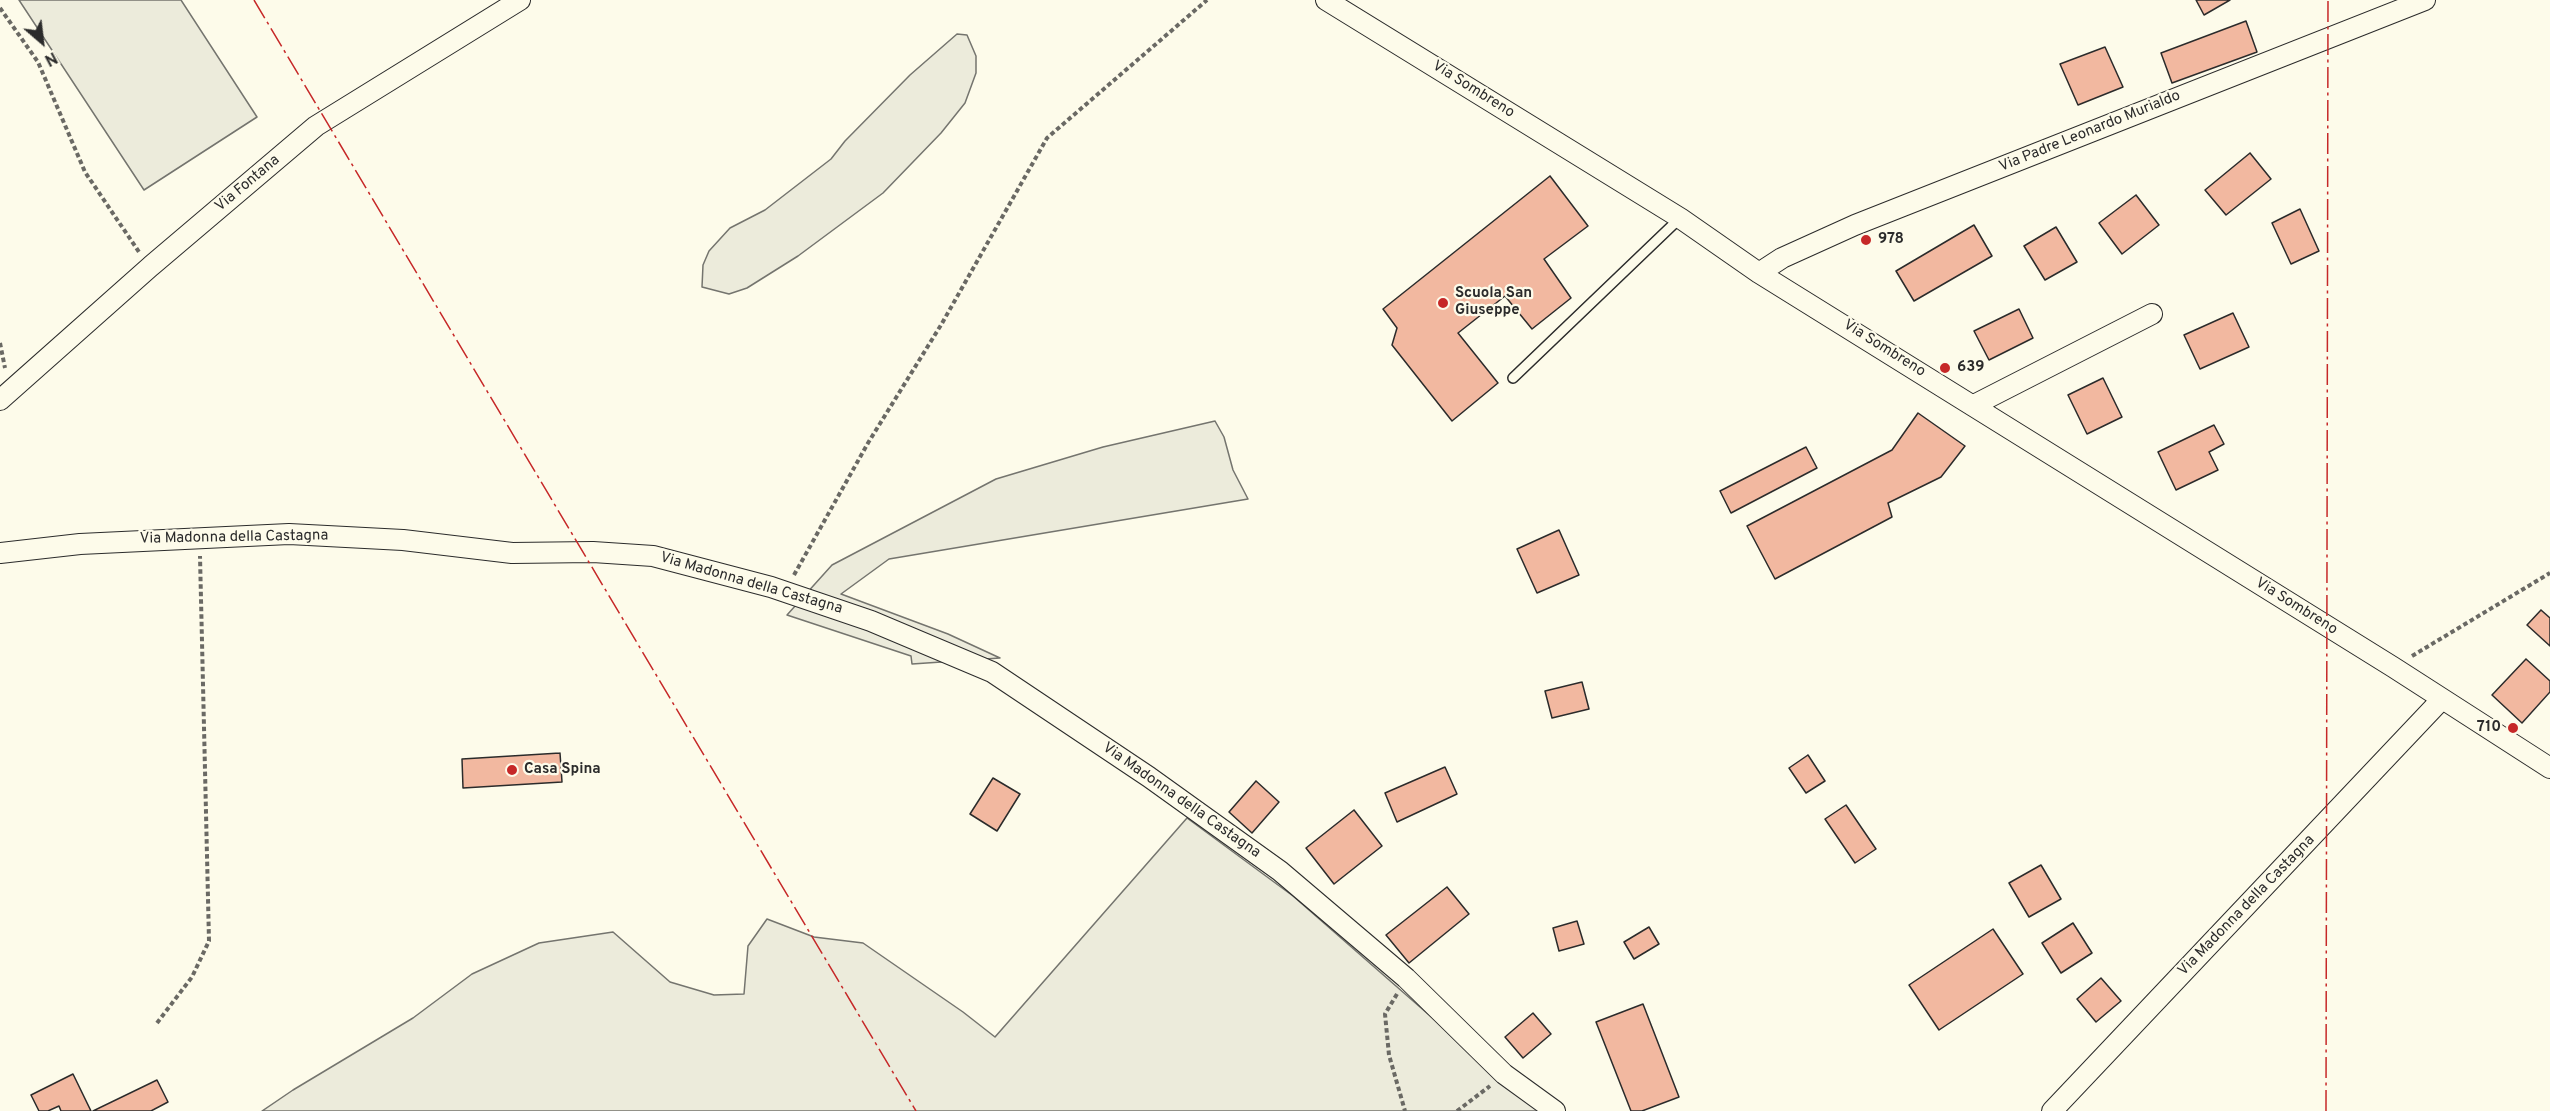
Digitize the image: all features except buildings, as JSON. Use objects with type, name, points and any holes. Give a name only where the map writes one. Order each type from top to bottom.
[{"type":"street","name":"Via Fontana","points":[[0,400],[316,126],[520,0]]},
{"type":"street","name":"Via Sombreno","points":[[1326,0],[1680,218],[1759,273],[2393,667],[2550,768]]},
{"type":"street","name":"Via Padre Leonardo Murialdo","points":[[1759,273],[1782,258],[1854,225],[2425,0]]},
{"type":"street","points":[[1974,405],[2151,314]]},
{"type":"street","name":"Via Madonna della Castagna","points":[[0,553],[80,544],[200,536],[289,534],[404,540],[512,553],[593,552],[653,556],[791,594],[871,621],[992,672],[1149,777],[1280,871],[1406,978],[1504,1074],[1555,1111]]},
{"type":"street","name":"Via Madonna della Castagna","points":[[2052,1111],[2441,700]]},
{"type":"lane","points":[[1513,378],[1680,218]]},
{"type":"path","points":[[791,594],[792,580],[862,453],[941,325],[1047,138],[1207,0]]},
{"type":"path","points":[[0,8],[38,62],[85,172],[129,240],[152,266]]},
{"type":"path","points":[[0,343],[7,366],[0,374]]},
{"type":"path","points":[[157,1023],[192,977],[209,941],[200,626],[200,536]]},
{"type":"path","points":[[2393,667],[2550,573]]},
{"type":"path","points":[[1405,1111],[1389,1055],[1386,1014],[1406,978]]},
{"type":"path","points":[[1457,1111],[1504,1074]]},
{"type":"shaded area","points":[[19,0],[181,0],[257,117],[144,190]]},
{"type":"shaded area","points":[[957,34],[967,35],[976,56],[976,73],[965,103],[941,133],[883,193],[798,256],[747,288],[729,294],[702,287],[703,265],[709,251],[730,228],[765,210],[831,159],[845,141],[910,75]]},
{"type":"shaded area","points":[[1215,421],[1224,437],[1233,470],[1248,499],[889,559],[841,594],[948,634],[1000,658],[912,664],[911,656],[787,615],[832,565],[996,479],[1103,447]]},
{"type":"shaded area","points":[[1187,818],[1293,896],[1539,1111],[262,1111],[413,1018],[472,974],[539,943],[613,932],[670,982],[714,995],[744,994],[748,946],[767,919],[814,937],[863,943],[963,1012],[995,1037]]},
{"type":"power","points":[[254,0],[916,1111]]},
{"type":"power","points":[[2326,1111],[2328,0]]},
{"type":"place","name":"978","points":[[1866,240]]},
{"type":"place","name":"Scuola San Giuseppe","points":[[1443,303]]},
{"type":"place","name":"639","points":[[1945,368]]},
{"type":"place","name":"710","points":[[2513,728]]},
{"type":"place","name":"Casa Spina","points":[[512,770]]}]
